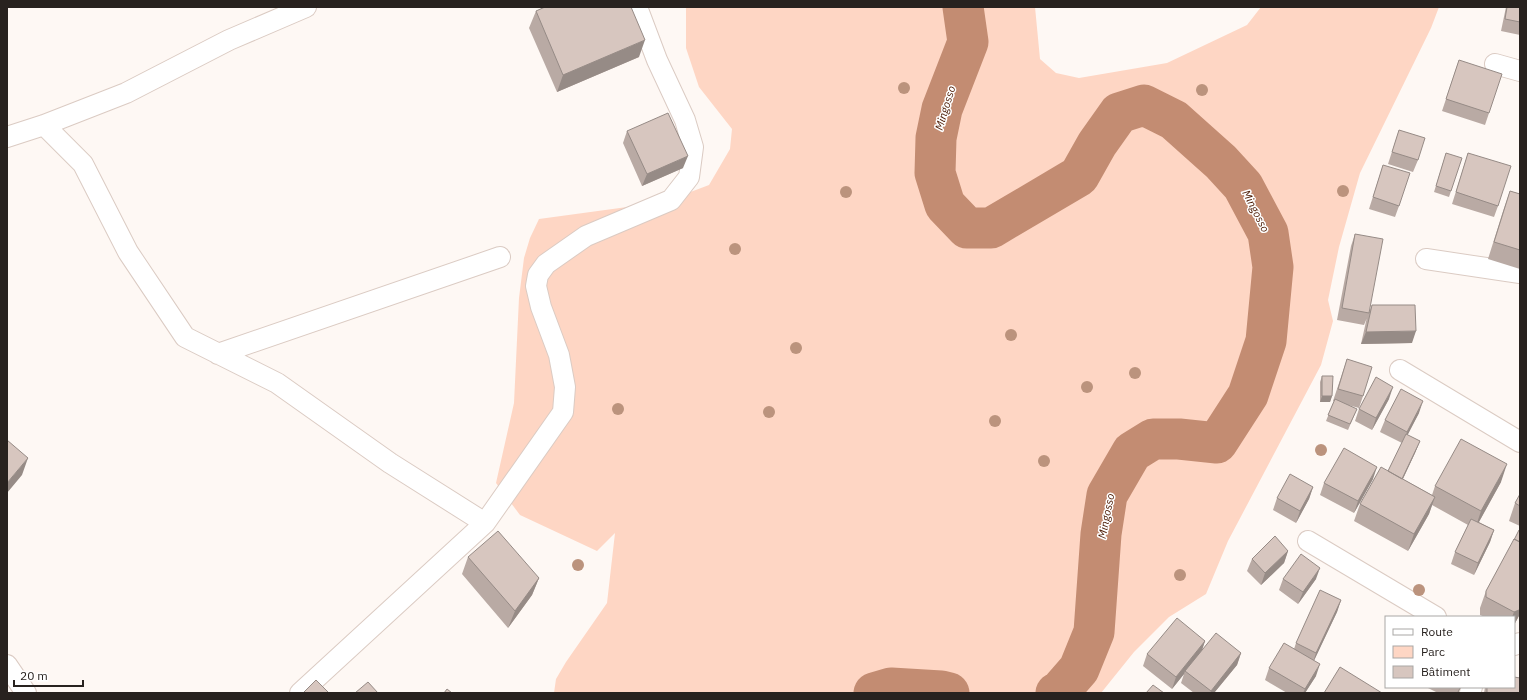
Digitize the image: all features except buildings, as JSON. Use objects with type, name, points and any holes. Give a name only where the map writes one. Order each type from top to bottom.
[{"type":"street","points":[[7,137],[44,125],[126,94],[229,40],[306,7]]},
{"type":"street","points":[[300,693],[485,523],[563,412],[565,387],[559,355],[541,307],[536,286],[538,275],[546,264],[586,236],[671,200],[689,177],[693,147],[685,120],[657,60],[637,7]]},
{"type":"street","points":[[1494,64],[1520,71]]},
{"type":"street","points":[[44,125],[83,164],[128,252],[185,337],[277,384],[390,463],[485,523]]},
{"type":"street","points":[[218,354],[500,257]]},
{"type":"street","points":[[1426,259],[1520,273]]},
{"type":"street","points":[[1400,370],[1520,442]]},
{"type":"street","points":[[1308,541],[1434,616]]},
{"type":"street","points":[[7,665],[26,693]]},
{"type":"green space","points":[[686,7],[1035,7],[1040,59],[1056,73],[1079,78],[1167,63],[1247,25],[1261,7],[1439,7],[1431,28],[1360,173],[1339,247],[1328,300],[1333,321],[1321,365],[1228,541],[1206,594],[1169,617],[1134,652],[1101,693],[554,693],[556,679],[566,662],[607,603],[615,533],[597,551],[520,515],[496,483],[514,403],[519,298],[524,258],[530,238],[539,219],[664,202],[709,185],[730,149],[732,129],[699,87],[686,48]]},
{"type":"waterway","name":"Mingosso","points":[[963,7],[968,42],[942,109],[936,138],[935,173],[945,205],[967,228],[991,228],[1079,176],[1097,144],[1119,113],[1144,105],[1174,120],[1221,162],[1243,186],[1268,233],[1273,267],[1266,341],[1248,395],[1217,443],[1179,439],[1153,439],[1132,452],[1107,495],[1101,534],[1094,632],[1079,669],[1059,692],[1056,693]]},
{"type":"waterway","name":"Mingosso","points":[[874,693],[891,688],[941,691],[949,693]]}]
